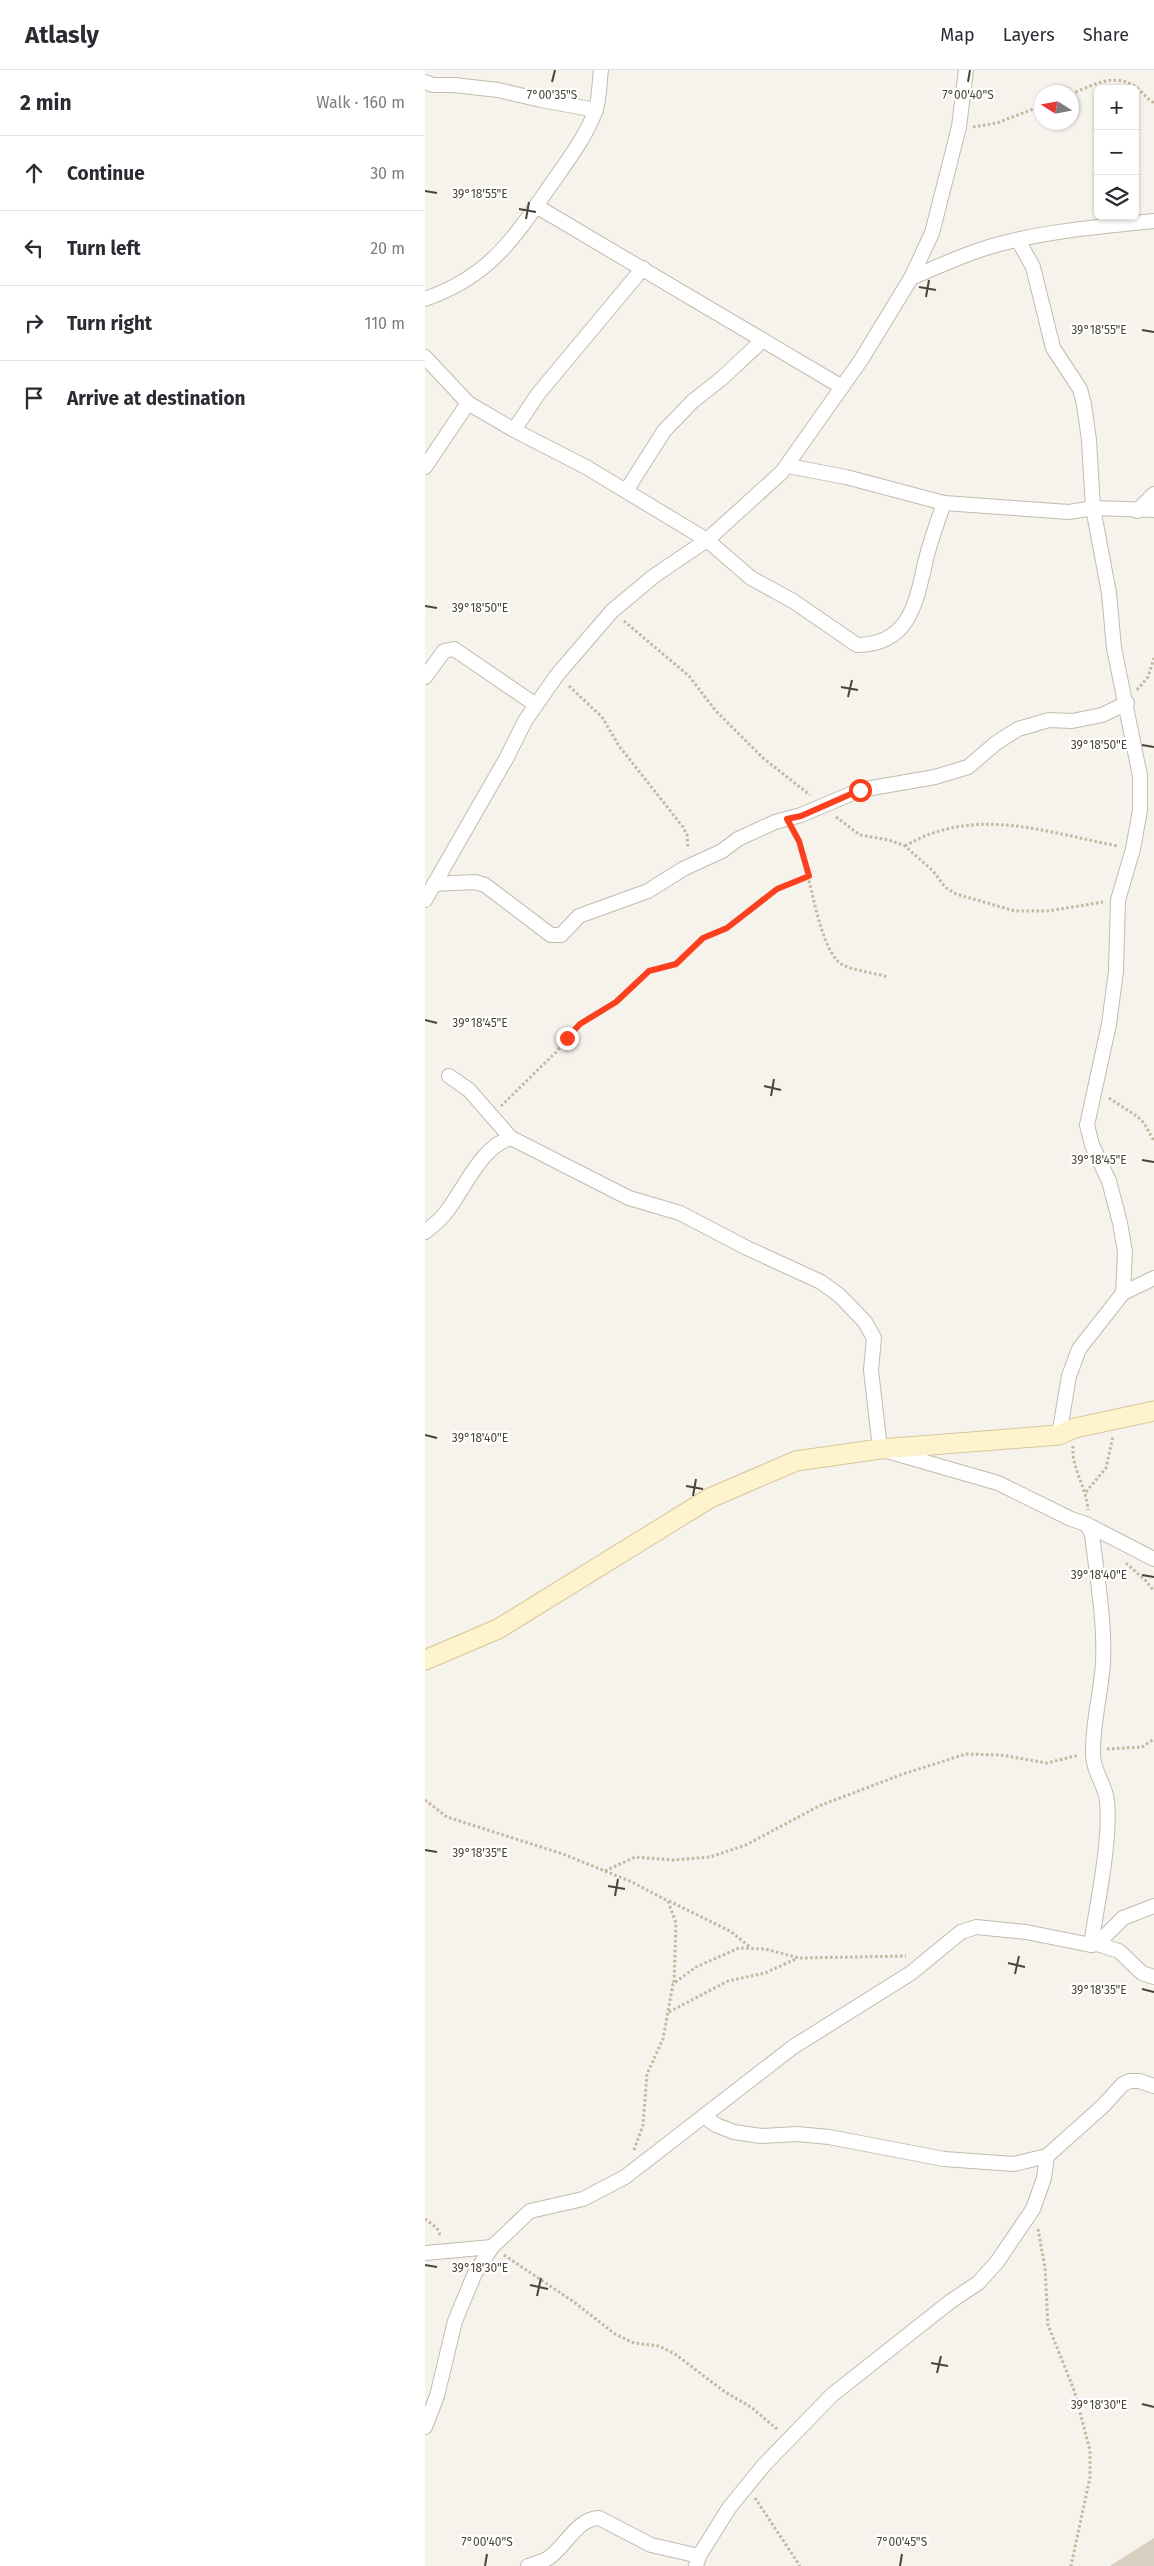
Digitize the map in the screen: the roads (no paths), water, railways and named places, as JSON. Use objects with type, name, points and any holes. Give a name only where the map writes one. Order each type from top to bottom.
[{"type":"street","points":[[425,900],[536,704],[557,675],[612,611],[654,576],[707,540],[788,466],[842,387],[911,278],[932,233],[959,128],[965,70]]},
{"type":"street","points":[[425,299],[450,290],[475,274],[512,241],[580,143],[596,110],[601,71]]},
{"type":"street","points":[[425,82],[433,85],[455,85],[498,90],[596,110]]},
{"type":"street","points":[[536,206],[842,387]]},
{"type":"street","points":[[911,278],[957,258],[1018,240],[1062,231],[1154,221]]},
{"type":"street","points":[[1018,240],[1033,267],[1053,348],[1080,389],[1085,404],[1093,508],[1109,593],[1115,648],[1127,701],[1140,776],[1140,810],[1133,849],[1117,900],[1116,971],[1109,1024],[1087,1125],[1092,1145],[1109,1181],[1121,1223],[1125,1252],[1123,1293]]},
{"type":"street","points":[[514,430],[538,394],[643,268]]},
{"type":"street","points":[[626,491],[664,431],[693,401],[721,379],[763,340]]},
{"type":"street","points":[[425,357],[468,403],[626,491],[707,540],[751,578],[793,601],[851,643],[866,645],[893,635],[911,614],[944,503]]},
{"type":"street","points":[[425,466],[468,403]]},
{"type":"street","points":[[788,466],[846,477],[944,503],[1069,512],[1093,508],[1137,511],[1154,510]]},
{"type":"street","points":[[1137,511],[1154,494]]},
{"type":"street","points":[[425,677],[444,651],[454,650],[536,704]]},
{"type":"street","points":[[435,884],[475,882],[485,886],[551,935],[561,935],[579,916],[647,891],[683,869],[721,851],[738,838],[860,790],[935,777],[967,767],[995,743],[1018,728],[1049,720],[1071,721],[1102,715],[1127,701]]},
{"type":"street","points":[[449,1076],[469,1090],[511,1138],[613,1191],[680,1213],[747,1248],[821,1282],[839,1295],[865,1322],[874,1338],[871,1370],[881,1449]]},
{"type":"street","points":[[425,1232],[442,1217],[467,1180],[493,1147],[501,1140],[511,1138]]},
{"type":"street","points":[[1067,1432],[1069,1376],[1079,1349],[1123,1293],[1154,1278]]},
{"type":"street","points":[[425,1660],[498,1629],[710,1498],[796,1461],[881,1449],[1067,1432],[1154,1411]]},
{"type":"street","points":[[881,1449],[998,1483],[1071,1519],[1086,1524],[1154,1559]]},
{"type":"street","points":[[1086,1524],[1092,1534],[1102,1628],[1103,1664],[1093,1725],[1092,1753],[1095,1772],[1105,1790],[1107,1820],[1094,1944]]},
{"type":"street","points":[[1094,1944],[1123,1918],[1154,1906]]},
{"type":"street","points":[[425,2427],[437,2396],[455,2321],[475,2273],[492,2246],[530,2211],[583,2199],[625,2177],[705,2117],[793,2047],[911,1973],[961,1932],[976,1927],[1026,1932],[1094,1944],[1119,1951],[1141,1973],[1154,1977]]},
{"type":"street","points":[[705,2117],[717,2125],[734,2132],[761,2136],[797,2134],[829,2137],[943,2159],[1014,2164],[1047,2156],[1103,2106],[1123,2084],[1130,2081],[1154,2086]]},
{"type":"street","points":[[528,2566],[548,2558],[585,2522],[594,2518],[599,2518],[651,2544],[697,2561],[729,2508],[764,2465],[832,2396],[863,2369],[951,2301],[978,2283],[997,2262],[1033,2209],[1044,2178],[1047,2156]]},
{"type":"street","points":[[425,2252],[492,2246]]}]
